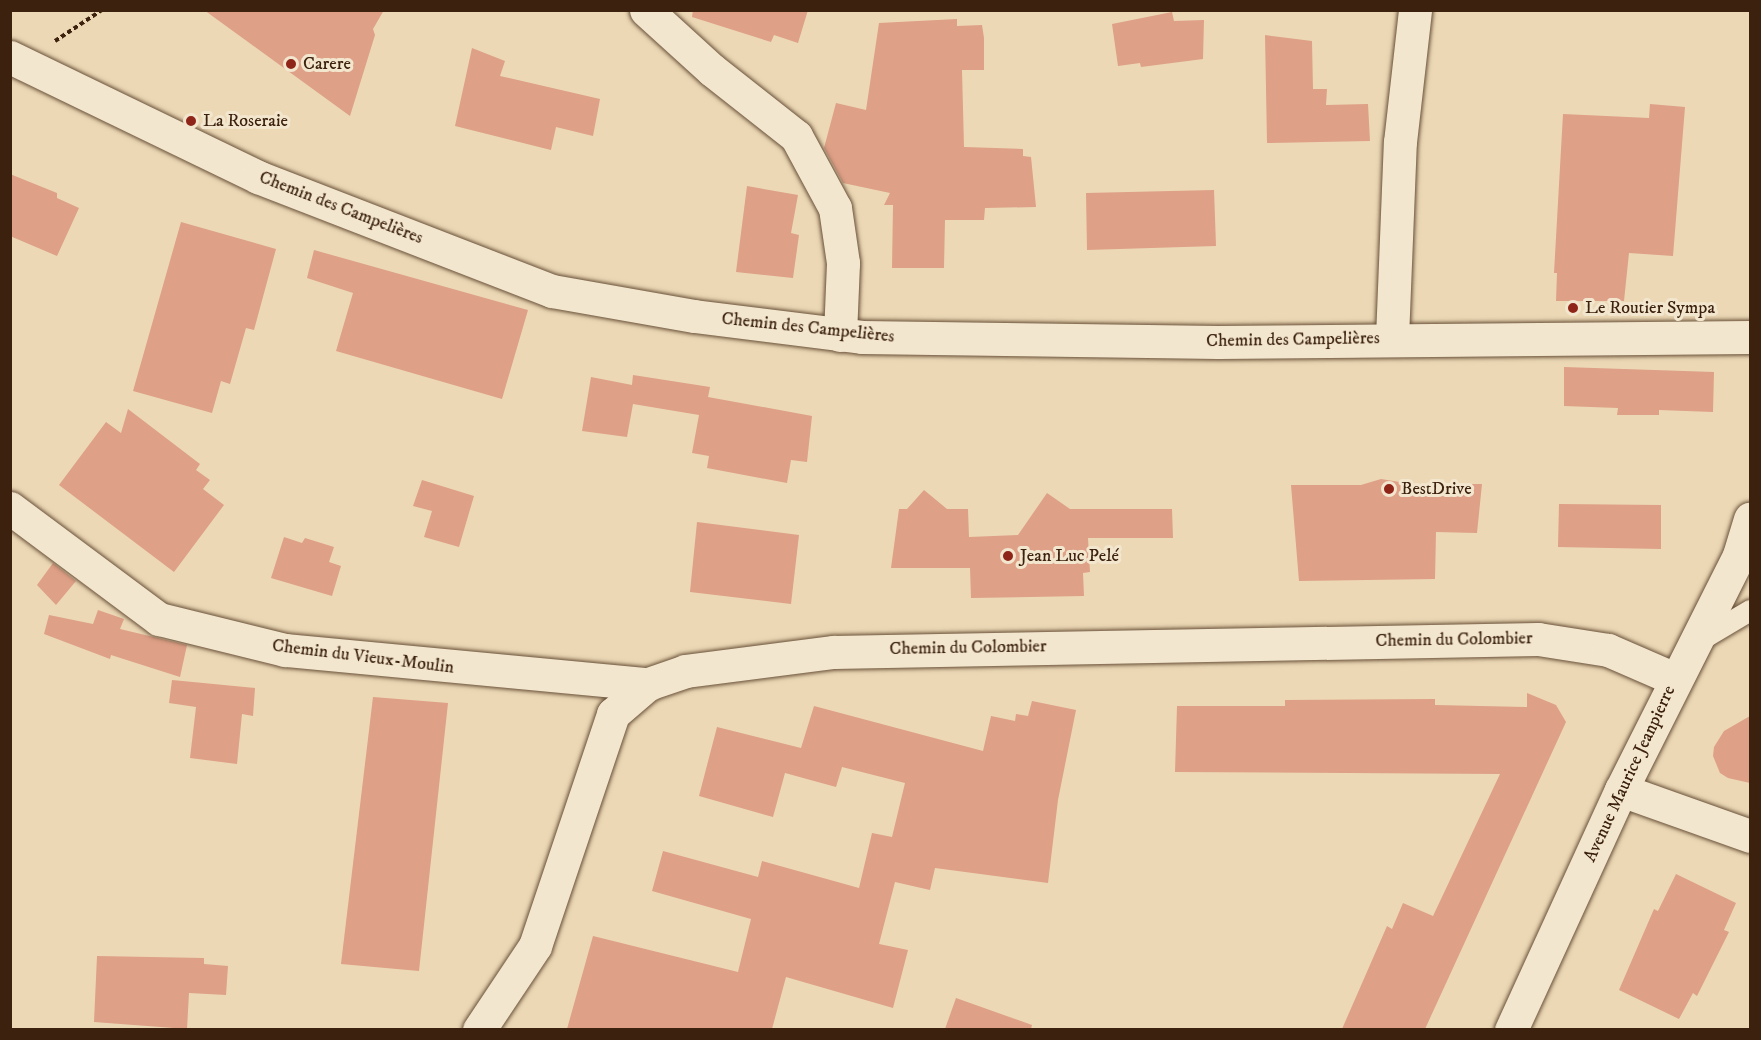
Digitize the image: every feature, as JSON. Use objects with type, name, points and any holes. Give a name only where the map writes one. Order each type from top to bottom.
[{"type":"street","points":[[646,10],[712,70],[796,136],[835,208],[843,263],[840,335]]},
{"type":"street","points":[[1392,338],[1400,142],[1414,10]]},
{"type":"street","name":"Chemin des Campelières","points":[[13,63],[258,177],[552,291],[694,316],[840,335],[1218,342],[1392,338],[1750,337]]},
{"type":"street","name":"Chemin des Campelières","points":[[1693,337],[1750,356]]},
{"type":"street","name":"Chemin du Vieux-Moulin","points":[[10,508],[159,620],[285,651],[648,684]]},
{"type":"street","name":"Avenue Maurice Jeanpierre","points":[[1511,1029],[1621,790],[1693,644],[1745,550],[1750,519]]},
{"type":"street","name":"Chemin du Colombier","points":[[479,1029],[535,946],[613,714],[648,684],[685,670],[833,652],[1538,639],[1608,650],[1675,680]]},
{"type":"street","points":[[1621,790],[1750,836]]},
{"type":"lane","points":[[1693,644],[1750,610]]},
{"type":"path","points":[[13,63],[102,10]]},
{"type":"building","points":[[204,10],[384,10],[373,29],[375,35],[350,116]]},
{"type":"building","points":[[693,10],[808,10],[798,43],[774,35],[771,42],[692,17]]},
{"type":"building","points":[[1172,12],[1174,21],[1204,20],[1203,59],[1141,67],[1140,63],[1118,66],[1112,24]]},
{"type":"building","points":[[957,19],[957,26],[982,25],[984,38],[984,70],[962,70],[964,147],[1023,149],[1023,156],[1031,157],[1036,207],[985,208],[984,220],[945,220],[944,268],[892,268],[893,205],[884,205],[890,193],[843,183],[824,148],[836,103],[866,110],[879,23]]},
{"type":"building","points":[[1265,35],[1312,41],[1313,89],[1327,89],[1326,105],[1368,104],[1370,141],[1267,143]]},
{"type":"building","points":[[472,48],[505,61],[500,76],[600,99],[593,136],[556,127],[551,150],[455,126]]},
{"type":"building","points":[[1650,104],[1685,107],[1673,256],[1629,253],[1624,301],[1556,301],[1557,273],[1554,273],[1563,114],[1649,118]]},
{"type":"building","points":[[10,174],[57,193],[57,198],[79,208],[57,256],[10,236]]},
{"type":"building","points":[[747,186],[798,195],[791,233],[799,235],[793,278],[736,272]]},
{"type":"building","points":[[1214,190],[1216,246],[1087,250],[1086,193]]},
{"type":"building","points":[[181,222],[276,249],[254,330],[246,328],[230,384],[221,381],[212,413],[133,391]]},
{"type":"building","points":[[314,250],[528,310],[502,399],[336,351],[353,293],[307,278]]},
{"type":"building","points":[[1564,367],[1714,372],[1713,412],[1659,410],[1659,415],[1617,415],[1618,408],[1564,406]]},
{"type":"building","points":[[633,375],[710,387],[708,397],[812,416],[807,462],[791,460],[787,483],[707,468],[709,456],[692,453],[699,415],[633,404],[627,437],[582,431],[591,377],[632,385]]},
{"type":"building","points":[[128,409],[200,464],[196,470],[210,480],[203,489],[224,505],[174,572],[59,485],[106,422],[121,433]]},
{"type":"building","points":[[1381,479],[1412,484],[1482,484],[1477,533],[1436,532],[1435,579],[1299,581],[1291,485],[1361,485]]},
{"type":"building","points":[[422,480],[474,496],[459,547],[424,537],[432,511],[413,506]]},
{"type":"building","points":[[924,490],[947,509],[968,509],[969,537],[1018,535],[1047,493],[1070,509],[1172,509],[1173,538],[1088,538],[1090,572],[1083,573],[1084,596],[971,598],[970,568],[891,568],[899,509],[907,509]]},
{"type":"building","points":[[1559,504],[1661,505],[1661,549],[1558,547]]},
{"type":"building","points":[[697,522],[799,535],[791,604],[690,592]]},
{"type":"building","points":[[284,537],[302,543],[305,538],[334,547],[329,562],[341,566],[332,596],[271,578]]},
{"type":"building","points":[[53,563],[76,581],[56,605],[37,585]]},
{"type":"building","points":[[98,610],[124,619],[120,629],[187,645],[180,677],[111,655],[110,659],[44,634],[49,615],[93,624]]},
{"type":"building","points":[[172,680],[255,688],[253,716],[242,714],[237,764],[190,758],[196,707],[169,703]]},
{"type":"building","points":[[1527,693],[1556,705],[1566,722],[1425,1029],[1342,1029],[1387,926],[1392,929],[1403,903],[1433,916],[1500,774],[1175,772],[1177,706],[1285,706],[1285,700],[1435,699],[1435,705],[1527,707]]},
{"type":"building","points":[[373,697],[448,703],[419,971],[341,964]]},
{"type":"building","points":[[1032,701],[1076,710],[1058,800],[1048,883],[935,868],[930,890],[895,882],[879,944],[908,950],[893,1008],[786,977],[772,1029],[567,1029],[593,936],[738,972],[751,919],[652,891],[663,851],[758,877],[762,861],[859,888],[872,833],[892,837],[905,783],[842,767],[836,787],[785,773],[773,817],[699,796],[717,727],[801,748],[814,706],[983,751],[991,716],[1015,721],[1016,714],[1028,716]]},
{"type":"building","points":[[1750,716],[1750,783],[1728,778],[1720,773],[1713,756],[1714,747],[1724,731]]},
{"type":"building","points":[[1676,874],[1736,903],[1724,930],[1729,932],[1697,996],[1693,993],[1679,1019],[1619,990],[1654,909],[1658,911]]},
{"type":"building","points":[[97,956],[204,958],[204,964],[228,966],[226,995],[189,993],[187,1029],[94,1022]]},
{"type":"building","points":[[956,998],[1032,1025],[1031,1029],[945,1029]]},
{"type":"place","name":"Carere","points":[[291,64]]},
{"type":"place","name":"La Roseraie","points":[[191,121]]},
{"type":"place","name":"Le Routier Sympa","points":[[1573,308]]},
{"type":"place","name":"BestDrive","points":[[1389,489]]},
{"type":"place","name":"Jean Luc Pelé","points":[[1008,556]]}]
